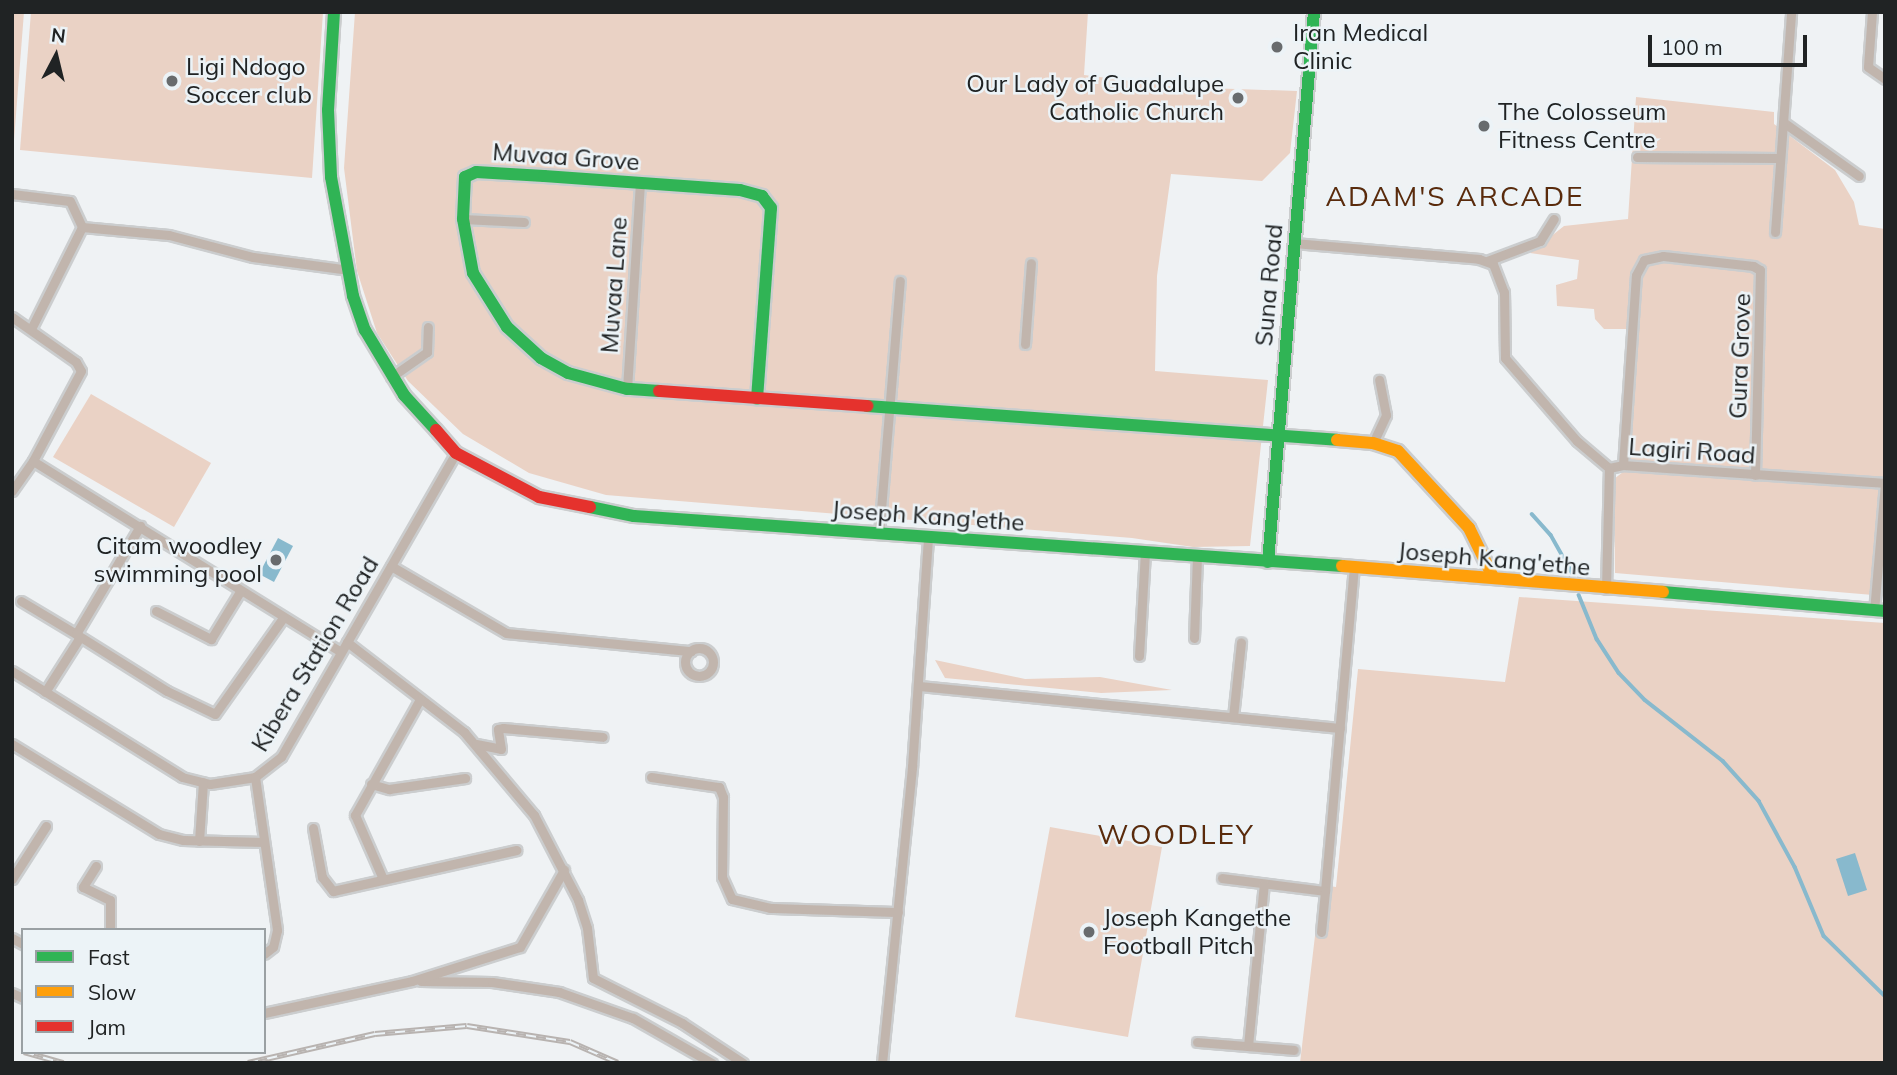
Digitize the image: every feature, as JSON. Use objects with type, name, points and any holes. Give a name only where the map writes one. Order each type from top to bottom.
[{"type":"street","name":"Joseph Kang'ethe","points":[[334,12],[328,143],[349,270],[360,318],[391,377],[456,453],[517,488],[579,508],[928,538],[1493,577],[1880,611]]},
{"type":"street","name":"Suna Road","points":[[1268,562],[1314,12]]},
{"type":"street","points":[[1774,232],[1791,12]]},
{"type":"street","points":[[1872,12],[1868,67],[1885,79]]},
{"type":"street","points":[[1783,122],[1859,176]]},
{"type":"street","points":[[1637,158],[1779,158]]},
{"type":"street","name":"Muvaa Grove","points":[[476,172],[640,183],[753,191],[770,205],[757,398],[627,389],[587,380],[554,366],[507,327],[473,272],[463,219],[463,184],[468,174],[476,172]]},
{"type":"street","name":"Muvaa Lane","points":[[627,389],[640,183]]},
{"type":"street","points":[[12,194],[70,201],[82,227]]},
{"type":"street","points":[[463,219],[524,222]]},
{"type":"street","points":[[1294,243],[1487,261],[1540,241],[1554,219]]},
{"type":"street","points":[[82,227],[169,235],[253,257],[349,270]]},
{"type":"street","points":[[31,329],[82,227]]},
{"type":"street","name":"Gura Grove","points":[[1623,465],[1636,275],[1644,260],[1663,256],[1753,266],[1760,270],[1755,475]]},
{"type":"street","name":"Lagiri Road","points":[[1487,261],[1497,268],[1502,280],[1505,358],[1577,441],[1609,468],[1623,465],[1885,483]]},
{"type":"street","points":[[1025,344],[1031,264]]},
{"type":"street","points":[[879,534],[900,281]]},
{"type":"street","points":[[12,317],[75,362],[81,371],[33,461],[12,491]]},
{"type":"street","points":[[391,377],[427,352],[428,327]]},
{"type":"street","points":[[1373,443],[1386,415],[1379,380]]},
{"type":"street","points":[[757,398],[1279,434],[1373,443],[1398,451],[1424,475],[1469,528],[1493,577]]},
{"type":"street","name":"Kibera Station Road","points":[[12,671],[169,770],[203,782],[230,784],[255,777],[281,757],[456,453]]},
{"type":"street","points":[[33,461],[341,652]]},
{"type":"street","points":[[1606,589],[1609,468]]},
{"type":"street","points":[[1880,611],[1885,483]]},
{"type":"street","points":[[45,692],[140,526]]},
{"type":"street","points":[[882,1063],[919,686],[928,538]]},
{"type":"street","points":[[1139,656],[1145,554]]},
{"type":"street","points":[[1194,638],[1197,558]]},
{"type":"street","points":[[391,566],[506,633],[691,651]]},
{"type":"street","points":[[1321,932],[1354,569]]},
{"type":"street","points":[[156,611],[211,639],[241,590]]},
{"type":"street","points":[[21,601],[167,691],[215,714],[284,618]]},
{"type":"street","points":[[347,642],[476,744],[534,815],[564,870],[587,928],[593,978],[682,1023],[743,1063]]},
{"type":"street","points":[[1233,716],[1241,642]]},
{"type":"street","points":[[919,686],[1340,728]]},
{"type":"street","points":[[383,879],[356,822],[357,807],[420,699]]},
{"type":"street","points":[[476,744],[501,749],[498,729],[503,728],[603,737]]},
{"type":"street","points":[[12,744],[159,834],[199,841],[264,842]]},
{"type":"street","points":[[255,777],[277,930],[273,947],[266,952]]},
{"type":"street","points":[[651,777],[719,787],[723,797],[722,877],[732,899],[740,903],[898,912]]},
{"type":"street","points":[[372,784],[389,789],[465,778]]},
{"type":"street","points":[[199,841],[203,782]]},
{"type":"street","points":[[12,879],[46,826]]},
{"type":"street","points":[[313,828],[328,888],[342,892],[383,879],[516,850]]},
{"type":"street","points":[[96,866],[83,887],[110,900],[110,928]]},
{"type":"street","points":[[266,1013],[412,981],[520,947],[564,870]]},
{"type":"street","points":[[1222,878],[1325,891]]},
{"type":"street","points":[[1248,1046],[1264,884]]},
{"type":"street","points":[[412,981],[492,982],[559,992],[633,1018],[712,1063]]},
{"type":"street","points":[[1196,1042],[1294,1050]]},
{"type":"shaded area","points":[[12,12],[24,12],[14,140],[12,140]]},
{"type":"shaded area","name":"Ligi Ndogo Soccer club","points":[[31,12],[323,12],[312,178],[20,150]]},
{"type":"shaded area","points":[[355,12],[1088,12],[1084,75],[1177,87],[1297,91],[1290,153],[1262,181],[1171,174],[1157,276],[1155,371],[1268,380],[1250,546],[1193,547],[1132,538],[606,495],[529,473],[463,434],[408,381],[377,333],[357,271],[344,168]]},
{"type":"shaded area","points":[[1636,97],[1774,112],[1774,124],[1835,170],[1854,202],[1859,225],[1885,229],[1885,596],[1615,573],[1614,479],[1623,472],[1627,329],[1604,329],[1595,319],[1594,309],[1557,306],[1556,285],[1577,279],[1579,260],[1530,253],[1564,226],[1628,219]]},
{"type":"shaded area","points":[[91,394],[211,463],[174,527],[53,457]]},
{"type":"shaded area","points":[[1519,597],[1885,623],[1885,1063],[1300,1063],[1321,885],[1336,887],[1358,669],[1505,682]]},
{"type":"shaded area","points":[[935,660],[1025,679],[1100,677],[1172,690],[1101,693],[945,678]]},
{"type":"shaded area","name":"Joseph Kangethe Football Pitch","points":[[1050,827],[1162,847],[1128,1037],[1015,1017]]},
{"type":"water","name":"Citam woodley swimming pool","points":[[278,538],[293,546],[274,582],[259,574]]},
{"type":"water","points":[[1855,853],[1867,890],[1848,896],[1836,859]]},
{"type":"waterway","points":[[1532,514],[1551,535],[1574,576]]},
{"type":"waterway","points":[[1579,595],[1597,639],[1619,673],[1645,700],[1723,761],[1759,801],[1795,867],[1824,936],[1885,996]]},
{"type":"railway","points":[[248,1063],[375,1034],[467,1026],[570,1042],[618,1063]]},
{"type":"railway","points":[[31,1054],[63,1063]]},
{"type":"traffic: fast","points":[[334,12],[328,110],[331,177],[353,296],[365,330],[404,395],[436,430]]},
{"type":"traffic: fast","points":[[1268,562],[1314,12]]},
{"type":"traffic: fast","points":[[659,391],[627,389],[568,373],[541,358],[507,327],[473,273],[463,219],[465,177],[476,172],[544,176],[740,190],[762,196],[771,208],[757,398]]},
{"type":"traffic: fast","points":[[867,406],[1337,440]]},
{"type":"traffic: fast","points":[[590,507],[634,516],[1342,566]]},
{"type":"traffic: fast","points":[[1663,592],[1885,611]]},
{"type":"traffic: slow","points":[[1337,440],[1373,443],[1398,451],[1469,528],[1493,577]]},
{"type":"traffic: slow","points":[[1342,566],[1663,592]]},
{"type":"traffic: jam","points":[[659,391],[867,406]]},
{"type":"traffic: jam","points":[[436,430],[456,453],[539,497],[590,507]]},
{"type":"place","name":"Iran Medical Clinic","points":[[1277,47]]},
{"type":"place","name":"Ligi Ndogo Soccer club","points":[[172,81]]},
{"type":"place","name":"Our Lady of Guadalupe Catholic Church","points":[[1238,98]]},
{"type":"place","name":"The Colosseum Fitness Centre","points":[[1484,126]]},
{"type":"place","name":"Citam woodley swimming pool","points":[[276,560]]},
{"type":"place","name":"Joseph Kangethe Football Pitch","points":[[1089,932]]},
{"type":"district","name":"ADAM'S ARCADE","points":[[1455,196]]},
{"type":"district","name":"WOODLEY","points":[[1176,834]]}]
